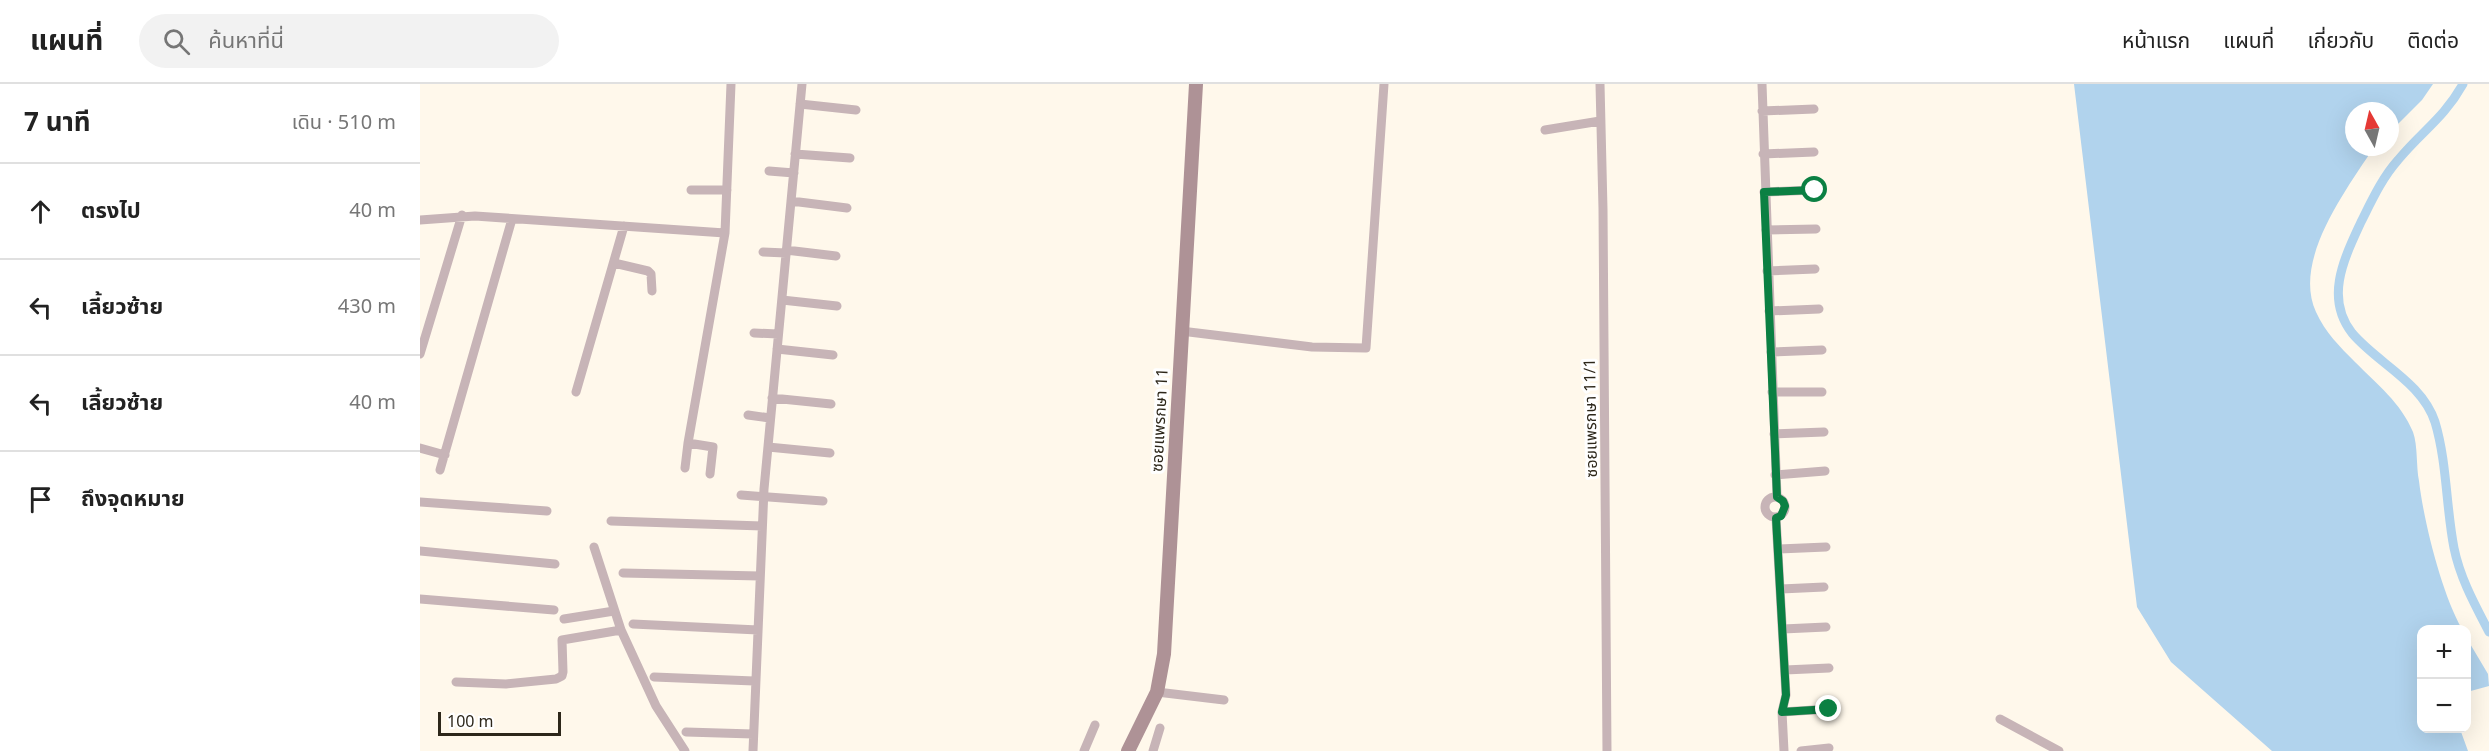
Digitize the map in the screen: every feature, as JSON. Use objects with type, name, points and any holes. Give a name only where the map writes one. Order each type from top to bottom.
[{"type":"street","points":[[686,468],[688,443],[725,233],[731,84]]},
{"type":"street","points":[[753,751],[754,681],[764,497],[802,84]]},
{"type":"street","name":"ซอยแพรกษา 11","points":[[1128,751],[1157,692],[1164,654],[1196,84]]},
{"type":"street","points":[[1181,331],[1312,347],[1366,348],[1384,84]]},
{"type":"street","name":"ซอยแพรกษา 11/1","points":[[1600,84],[1604,221],[1607,751]]},
{"type":"street","points":[[1761,84],[1777,497]]},
{"type":"street","points":[[800,104],[856,110]]},
{"type":"street","points":[[1762,111],[1814,109]]},
{"type":"street","points":[[1545,130],[1600,121]]},
{"type":"street","points":[[1763,154],[1814,152]]},
{"type":"street","points":[[795,154],[850,158]]},
{"type":"street","points":[[769,171],[794,173]]},
{"type":"street","points":[[692,190],[727,190]]},
{"type":"street","points":[[1764,192],[1815,190]]},
{"type":"street","points":[[791,201],[847,208]]},
{"type":"street","points":[[420,220],[462,215],[725,233]]},
{"type":"street","points":[[420,354],[462,215]]},
{"type":"street","points":[[440,470],[512,219]]},
{"type":"street","points":[[576,392],[624,226]]},
{"type":"street","points":[[1766,230],[1816,229]]},
{"type":"street","points":[[763,252],[836,256]]},
{"type":"street","points":[[614,262],[651,274],[652,291]]},
{"type":"street","points":[[1767,271],[1815,269]]},
{"type":"street","points":[[782,300],[837,306]]},
{"type":"street","points":[[1769,311],[1819,309]]},
{"type":"street","points":[[754,333],[778,334]]},
{"type":"street","points":[[777,349],[833,355]]},
{"type":"street","points":[[1770,352],[1822,350]]},
{"type":"street","points":[[1772,392],[1822,392]]},
{"type":"street","points":[[772,398],[831,404]]},
{"type":"street","points":[[748,415],[770,418]]},
{"type":"street","points":[[1774,434],[1824,432]]},
{"type":"street","points":[[688,443],[713,447],[710,474]]},
{"type":"street","points":[[768,447],[830,453]]},
{"type":"street","points":[[420,448],[445,455]]},
{"type":"street","points":[[1775,475],[1825,471]]},
{"type":"street","points":[[741,495],[823,501]]},
{"type":"street","points":[[1777,497],[1783,501],[1785,506],[1781,516],[1776,518],[1766,514],[1764,509],[1768,499],[1777,497]]},
{"type":"street","points":[[420,502],[547,512]]},
{"type":"street","points":[[1776,518],[1786,695],[1782,712],[1784,751]]},
{"type":"street","points":[[611,521],[762,526]]},
{"type":"street","points":[[594,547],[621,630],[657,706],[685,751]]},
{"type":"street","points":[[1779,549],[1827,547]]},
{"type":"street","points":[[420,551],[555,564]]},
{"type":"street","points":[[623,573],[760,576]]},
{"type":"street","points":[[1781,590],[1824,587]]},
{"type":"street","points":[[420,599],[554,610]]},
{"type":"street","points":[[564,619],[614,611]]},
{"type":"street","points":[[633,624],[758,630]]},
{"type":"street","points":[[1783,629],[1827,627]]},
{"type":"street","points":[[456,682],[506,684],[556,679],[562,676],[563,672],[562,640],[621,630]]},
{"type":"street","points":[[1785,670],[1829,668]]},
{"type":"street","points":[[654,677],[754,681]]},
{"type":"street","points":[[1157,692],[1224,700]]},
{"type":"street","points":[[1782,712],[1829,709]]},
{"type":"street","points":[[2000,719],[2059,751]]},
{"type":"street","points":[[1084,751],[1095,725]]},
{"type":"street","points":[[1154,751],[1160,728]]},
{"type":"street","points":[[686,732],[753,734]]},
{"type":"street","points":[[1802,751],[1829,748]]},
{"type":"water","points":[[2074,84],[2433,84],[2422,100],[2399,123],[2399,102],[2345,102],[2345,156],[2368,156],[2337,204],[2326,226],[2311,270],[2310,292],[2316,312],[2328,333],[2395,403],[2413,432],[2421,498],[2430,537],[2441,578],[2460,625],[2417,625],[2417,733],[2461,733],[2468,751],[2272,751],[2171,662],[2137,607]]},
{"type":"water","points":[[2471,645],[2488,674],[2489,686],[2471,691]]},
{"type":"waterway","points":[[2463,84],[2448,106],[2392,167],[2382,182],[2349,249],[2338,291],[2339,305],[2352,333],[2410,384],[2429,408],[2435,422],[2442,453],[2451,532],[2457,559],[2468,591],[2489,632]]},
{"type":"route","points":[[1815,190],[1764,192],[1775,475],[1777,497],[1783,501],[1785,506],[1785,512],[1776,518],[1786,695],[1782,712],[1829,709]]}]
